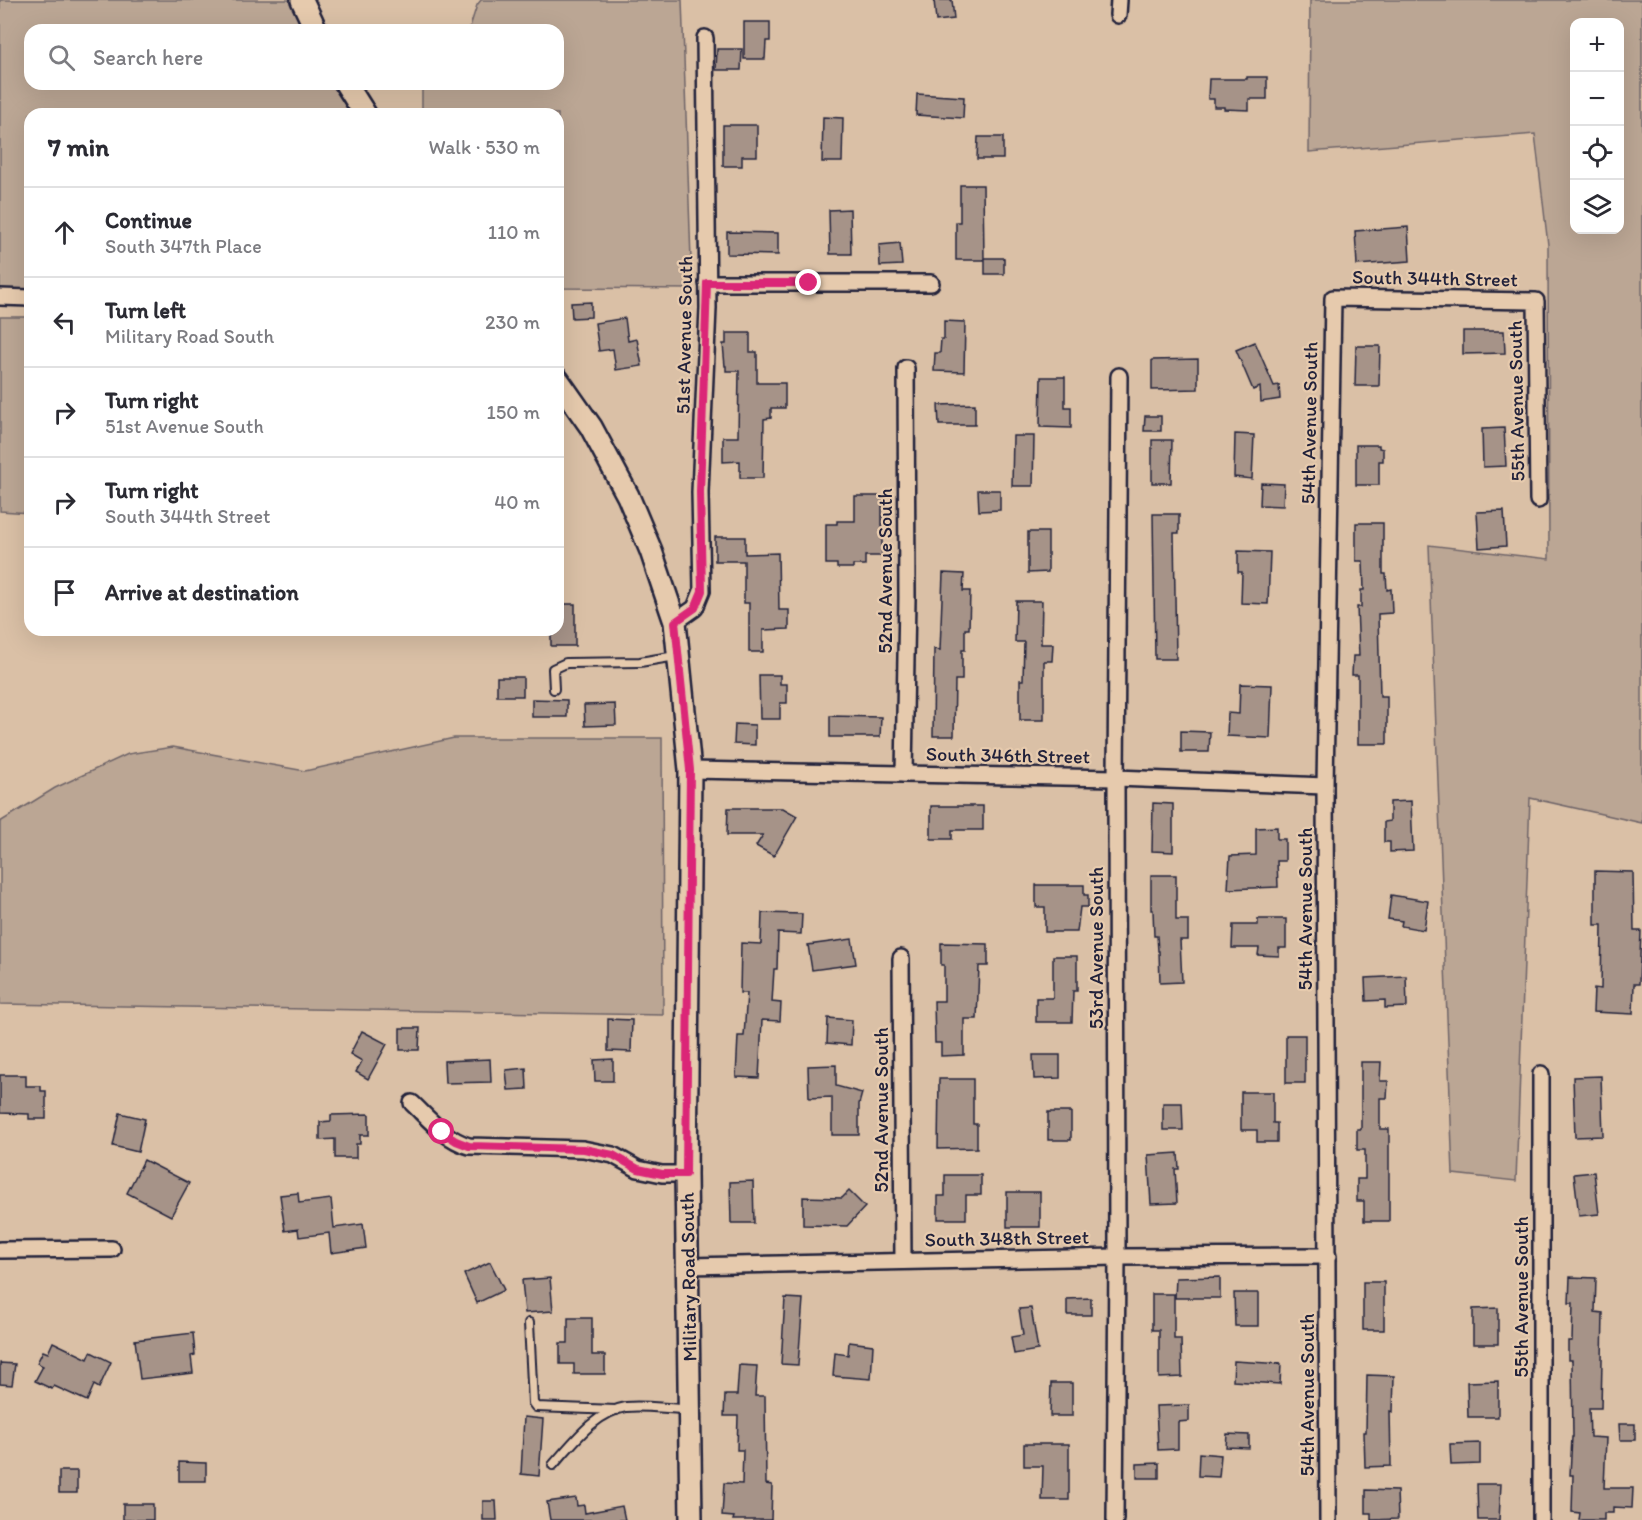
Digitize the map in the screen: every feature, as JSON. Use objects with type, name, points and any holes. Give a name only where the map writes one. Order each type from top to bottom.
[{"type":"main road","points":[[302,0],[313,24]]},
{"type":"main road","points":[[350,90],[361,108]]},
{"type":"main road","name":"Military Road South","points":[[564,389],[591,427],[628,496],[651,551],[675,622],[679,656],[690,770],[686,1174],[691,1520]]},
{"type":"street","name":"51st Avenue South","points":[[675,622],[695,608],[702,591],[700,492],[707,283],[705,38]]},
{"type":"street","points":[[707,283],[931,283]]},
{"type":"street","points":[[0,297],[24,298]]},
{"type":"street","name":"South 344th Street","points":[[1333,298],[1536,301]]},
{"type":"street","name":"54th Avenue South","points":[[1328,1520],[1325,786],[1333,298]]},
{"type":"street","name":"55th Avenue South","points":[[1536,301],[1538,500]]},
{"type":"street","name":"52nd Avenue South","points":[[904,774],[907,598],[906,368]]},
{"type":"street","name":"53rd Avenue South","points":[[1114,1520],[1117,1257],[1116,778],[1119,376]]},
{"type":"street","name":"South 346th Street","points":[[690,770],[1116,778],[1325,786]]},
{"type":"street","name":"52nd Avenue South","points":[[901,958],[903,1261]]},
{"type":"street","name":"55th Avenue South","points":[[1541,1074],[1541,1520]]},
{"type":"street","points":[[412,1103],[442,1132],[469,1146],[584,1149],[613,1155],[638,1169],[662,1174],[686,1174]]},
{"type":"street","points":[[0,1250],[112,1249]]},
{"type":"street","name":"South 348th Street","points":[[688,1266],[1117,1257],[1328,1256]]},
{"type":"lane","points":[[554,689],[553,669],[566,663],[640,662],[679,656]]},
{"type":"lane","points":[[529,1323],[533,1403],[536,1407],[616,1410]]},
{"type":"lane","points":[[553,1465],[581,1434],[606,1414],[627,1407],[689,1409]]},
{"type":"shaded area","points":[[0,0],[302,0],[313,24],[24,24],[24,90],[350,90],[361,108],[24,108],[24,298],[0,297]]},
{"type":"shaded area","points":[[481,0],[682,0],[692,289],[564,288],[564,108],[422,108],[422,90],[564,90],[564,24],[471,24]]},
{"type":"shaded area","points":[[1310,0],[1642,0],[1642,823],[1530,798],[1516,1181],[1453,1174],[1429,545],[1549,559],[1548,245],[1535,134],[1309,152]]},
{"type":"shaded area","points":[[0,317],[24,317],[24,513],[0,511]]},
{"type":"shaded area","points":[[454,738],[662,738],[663,1015],[0,1004],[0,822],[55,788],[128,754],[173,747],[305,771]]},
{"type":"building","points":[[934,0],[952,0],[954,19],[936,21]]},
{"type":"building","points":[[744,22],[770,22],[770,41],[766,41],[765,59],[744,59]]},
{"type":"building","points":[[717,49],[742,49],[741,70],[716,70]]},
{"type":"building","points":[[1247,77],[1267,77],[1267,99],[1249,99],[1249,110],[1214,107],[1214,99],[1208,99],[1209,79],[1247,79]]},
{"type":"building","points":[[917,94],[964,97],[963,118],[916,115]]},
{"type":"building","points":[[823,117],[843,118],[842,162],[822,162]]},
{"type":"building","points":[[723,125],[757,125],[757,156],[742,156],[742,166],[723,166]]},
{"type":"building","points":[[978,137],[1003,137],[1003,159],[977,159]]},
{"type":"building","points":[[960,185],[983,185],[984,260],[956,260],[956,222],[960,222]]},
{"type":"building","points":[[850,209],[851,254],[830,254],[829,210]]},
{"type":"building","points":[[1408,227],[1410,261],[1357,265],[1355,231]]},
{"type":"building","points":[[727,232],[778,233],[778,255],[727,254]]},
{"type":"building","points":[[900,243],[902,265],[880,266],[879,245]]},
{"type":"building","points":[[985,258],[1004,258],[1004,274],[985,274]]},
{"type":"building","points":[[591,302],[591,317],[572,318],[571,303]]},
{"type":"building","points":[[625,318],[628,341],[637,339],[642,366],[616,370],[613,349],[599,351],[595,323]]},
{"type":"building","points":[[944,321],[965,322],[964,372],[934,371],[935,353],[940,353],[941,339],[944,339]]},
{"type":"building","points":[[1463,331],[1504,331],[1505,353],[1463,354]]},
{"type":"building","points":[[726,333],[750,333],[750,352],[757,352],[757,383],[785,383],[785,408],[771,408],[771,418],[764,419],[763,478],[740,478],[740,461],[723,462],[723,437],[738,437],[739,371],[726,371],[723,344],[726,344]]},
{"type":"building","points":[[1255,342],[1274,386],[1279,385],[1280,399],[1261,402],[1260,387],[1253,390],[1236,350]]},
{"type":"building","points":[[1356,346],[1380,346],[1379,386],[1355,386]]},
{"type":"building","points":[[1198,359],[1198,389],[1152,390],[1152,360]]},
{"type":"building","points":[[1041,377],[1065,377],[1065,407],[1071,407],[1071,428],[1040,427]]},
{"type":"building","points":[[975,404],[975,425],[939,425],[938,405]]},
{"type":"building","points":[[1145,416],[1161,416],[1161,431],[1144,431]]},
{"type":"building","points":[[1504,428],[1506,466],[1483,467],[1482,429]]},
{"type":"building","points":[[1235,434],[1254,435],[1252,479],[1234,477]]},
{"type":"building","points":[[1013,436],[1034,436],[1033,486],[1012,486]]},
{"type":"building","points":[[1152,440],[1172,440],[1171,483],[1152,483]]},
{"type":"building","points":[[1356,445],[1379,445],[1379,448],[1383,449],[1383,461],[1379,461],[1379,485],[1356,485]]},
{"type":"building","points":[[1261,483],[1284,484],[1283,506],[1260,505]]},
{"type":"building","points":[[978,490],[1000,490],[1000,510],[979,511]]},
{"type":"building","points":[[855,496],[882,496],[882,556],[865,556],[865,565],[837,568],[837,564],[826,564],[826,524],[837,524],[837,521],[855,521]]},
{"type":"building","points":[[1504,511],[1506,546],[1479,548],[1477,512]]},
{"type":"building","points":[[1153,514],[1179,514],[1179,533],[1174,533],[1176,659],[1155,659]]},
{"type":"building","points":[[1356,523],[1383,523],[1383,574],[1386,574],[1387,590],[1391,589],[1392,613],[1378,614],[1380,696],[1387,696],[1387,744],[1358,744],[1358,675],[1352,675],[1353,656],[1359,656],[1357,607],[1361,607],[1361,590],[1364,590],[1363,561],[1356,561]]},
{"type":"building","points":[[1028,532],[1048,532],[1048,572],[1028,573]]},
{"type":"building","points":[[715,537],[745,537],[745,554],[778,553],[779,610],[789,610],[789,629],[763,630],[763,652],[749,652],[749,603],[744,603],[744,561],[715,561]]},
{"type":"building","points":[[1238,551],[1270,552],[1268,604],[1241,603],[1242,572],[1238,572]]},
{"type":"building","points":[[943,573],[964,574],[963,591],[970,591],[969,629],[965,629],[965,650],[962,650],[962,680],[955,680],[954,736],[933,736],[934,649],[940,650]]},
{"type":"building","points":[[1016,601],[1042,601],[1041,644],[1053,644],[1052,661],[1044,661],[1044,720],[1020,720],[1020,680],[1023,680],[1024,642],[1015,642]]},
{"type":"building","points":[[564,604],[575,604],[575,646],[551,646],[551,636],[564,636]]},
{"type":"building","points":[[759,675],[780,675],[780,684],[787,684],[787,703],[780,703],[780,719],[760,719]]},
{"type":"building","points":[[497,677],[523,677],[523,696],[497,696]]},
{"type":"building","points":[[1240,684],[1272,685],[1270,738],[1227,736],[1228,713],[1239,714]]},
{"type":"building","points":[[532,699],[567,700],[567,717],[532,717]]},
{"type":"building","points":[[615,704],[616,725],[585,726],[584,705]]},
{"type":"building","points":[[830,716],[881,717],[880,737],[830,737]]},
{"type":"building","points":[[735,724],[755,725],[755,745],[734,744]]},
{"type":"building","points":[[1181,731],[1210,732],[1209,752],[1181,752]]},
{"type":"building","points":[[1411,801],[1413,851],[1390,852],[1390,842],[1384,842],[1384,822],[1390,821],[1390,802]]},
{"type":"building","points":[[1153,803],[1173,804],[1173,852],[1152,851]]},
{"type":"building","points":[[931,806],[983,806],[983,830],[952,830],[952,839],[931,839]]},
{"type":"building","points":[[728,808],[783,808],[797,816],[774,856],[756,846],[763,835],[727,835]]},
{"type":"building","points":[[1277,827],[1277,839],[1285,839],[1285,861],[1277,861],[1278,887],[1228,889],[1230,856],[1256,855],[1256,828]]},
{"type":"building","points":[[1595,871],[1633,872],[1634,931],[1641,931],[1639,984],[1634,984],[1633,1014],[1593,1012],[1594,988],[1601,989],[1602,925],[1595,925]]},
{"type":"building","points":[[1151,875],[1176,875],[1176,920],[1188,920],[1188,940],[1180,940],[1182,982],[1160,983],[1159,951],[1157,936],[1154,936],[1153,910],[1151,910]]},
{"type":"building","points":[[1036,885],[1084,885],[1084,895],[1088,895],[1088,907],[1080,907],[1077,932],[1045,932],[1045,907],[1036,907]]},
{"type":"building","points":[[1391,895],[1428,901],[1424,930],[1401,926],[1402,921],[1388,919]]},
{"type":"building","points":[[762,913],[802,914],[801,934],[778,933],[777,969],[774,969],[772,1002],[781,1003],[780,1021],[762,1020],[759,1078],[736,1077],[738,1036],[744,1036],[747,993],[740,993],[741,943],[761,944]]},
{"type":"building","points":[[1258,919],[1286,919],[1286,948],[1279,948],[1279,956],[1258,955],[1259,948],[1232,948],[1233,925],[1258,925]]},
{"type":"building","points":[[852,939],[856,964],[812,970],[808,945]]},
{"type":"building","points":[[941,943],[988,944],[988,966],[979,966],[977,1019],[964,1019],[964,1055],[941,1056],[941,1043],[935,1043],[934,1001],[944,1001],[944,965],[941,965]]},
{"type":"building","points":[[1053,956],[1077,956],[1077,991],[1073,991],[1072,1022],[1036,1022],[1036,998],[1053,998]]},
{"type":"building","points":[[1406,976],[1407,1007],[1385,1008],[1385,1000],[1366,1001],[1365,978]]},
{"type":"building","points":[[828,1018],[852,1020],[851,1045],[827,1043]]},
{"type":"building","points":[[608,1019],[632,1020],[631,1052],[608,1051]]},
{"type":"building","points":[[400,1028],[420,1028],[419,1050],[400,1050]]},
{"type":"building","points":[[362,1031],[387,1044],[368,1079],[356,1072],[362,1061],[350,1054]]},
{"type":"building","points":[[1286,1035],[1305,1035],[1305,1083],[1286,1083]]},
{"type":"building","points":[[1033,1055],[1060,1055],[1060,1078],[1034,1079]]},
{"type":"building","points":[[490,1059],[491,1082],[445,1083],[444,1061]]},
{"type":"building","points":[[613,1059],[613,1081],[595,1081],[594,1060]]},
{"type":"building","points":[[1361,1062],[1381,1062],[1380,1081],[1388,1081],[1387,1098],[1380,1098],[1380,1129],[1389,1129],[1389,1221],[1364,1221],[1364,1201],[1357,1201],[1357,1179],[1365,1179],[1365,1150],[1357,1150],[1357,1129],[1361,1129]]},
{"type":"building","points":[[836,1065],[836,1086],[862,1093],[859,1104],[859,1135],[832,1135],[832,1097],[809,1098],[808,1066]]},
{"type":"building","points":[[526,1068],[527,1089],[508,1090],[506,1070]]},
{"type":"building","points":[[0,1075],[26,1075],[26,1086],[41,1086],[41,1091],[46,1091],[46,1119],[29,1119],[29,1114],[0,1113]]},
{"type":"building","points":[[1601,1076],[1603,1136],[1575,1137],[1573,1077]]},
{"type":"building","points":[[939,1079],[973,1079],[973,1124],[977,1124],[977,1148],[938,1149]]},
{"type":"building","points":[[1241,1092],[1273,1092],[1273,1123],[1277,1123],[1277,1142],[1257,1142],[1257,1130],[1241,1130]]},
{"type":"building","points":[[1163,1103],[1182,1103],[1183,1130],[1163,1130]]},
{"type":"building","points":[[1048,1112],[1071,1112],[1071,1140],[1048,1140]]},
{"type":"building","points":[[120,1113],[145,1119],[138,1152],[113,1146]]},
{"type":"building","points":[[369,1114],[369,1135],[360,1135],[360,1144],[356,1144],[356,1158],[335,1158],[335,1139],[320,1140],[320,1122],[331,1121],[331,1115]]},
{"type":"building","points":[[1178,1153],[1179,1169],[1175,1169],[1177,1203],[1151,1204],[1148,1155]]},
{"type":"building","points":[[144,1160],[189,1183],[171,1216],[127,1193]]},
{"type":"building","points":[[1594,1172],[1599,1214],[1579,1216],[1574,1174]]},
{"type":"building","points":[[945,1175],[981,1175],[981,1195],[966,1195],[966,1219],[938,1219],[938,1196],[945,1196]]},
{"type":"building","points":[[753,1181],[754,1223],[731,1223],[730,1182]]},
{"type":"building","points":[[849,1191],[865,1207],[847,1226],[803,1225],[803,1197],[842,1198]]},
{"type":"building","points":[[1007,1192],[1040,1192],[1040,1227],[1007,1227]]},
{"type":"building","points":[[298,1193],[299,1203],[331,1199],[334,1228],[363,1224],[366,1248],[331,1253],[329,1233],[299,1237],[298,1229],[285,1231],[280,1195]]},
{"type":"building","points":[[490,1262],[504,1290],[477,1303],[464,1274]]},
{"type":"building","points":[[1220,1277],[1220,1298],[1175,1298],[1176,1278]]},
{"type":"building","points":[[1570,1277],[1596,1278],[1595,1312],[1603,1313],[1601,1408],[1589,1408],[1590,1437],[1606,1438],[1604,1488],[1633,1488],[1632,1508],[1613,1507],[1613,1513],[1604,1513],[1604,1520],[1579,1520],[1580,1513],[1572,1512],[1573,1475],[1570,1475],[1573,1437],[1572,1360],[1568,1360],[1568,1341],[1572,1341],[1573,1303],[1569,1303]]},
{"type":"building","points":[[550,1278],[553,1311],[525,1313],[522,1280]]},
{"type":"building","points":[[1363,1282],[1384,1282],[1384,1330],[1363,1330]]},
{"type":"building","points":[[1234,1293],[1258,1293],[1258,1326],[1235,1326]]},
{"type":"building","points":[[1152,1294],[1174,1294],[1174,1339],[1181,1339],[1182,1377],[1159,1378],[1159,1330],[1152,1330]]},
{"type":"building","points":[[785,1298],[803,1299],[798,1365],[781,1364]]},
{"type":"building","points":[[1091,1298],[1091,1315],[1067,1315],[1067,1299]]},
{"type":"building","points":[[1031,1308],[1038,1350],[1014,1354],[1011,1337],[1023,1335],[1019,1309]]},
{"type":"building","points":[[1498,1308],[1498,1344],[1473,1344],[1473,1309]]},
{"type":"building","points":[[568,1318],[592,1318],[592,1355],[605,1355],[605,1374],[574,1374],[574,1364],[560,1364],[560,1343],[568,1343]]},
{"type":"building","points":[[193,1333],[195,1355],[191,1356],[193,1373],[140,1379],[135,1340]]},
{"type":"building","points":[[53,1342],[88,1359],[91,1352],[111,1362],[99,1388],[94,1385],[87,1401],[54,1386],[52,1389],[35,1381],[43,1366],[37,1363],[43,1351],[48,1353]]},
{"type":"building","points":[[849,1342],[873,1345],[871,1379],[833,1376],[835,1353],[848,1355]]},
{"type":"building","points":[[1234,1361],[1281,1364],[1280,1384],[1233,1381]]},
{"type":"building","points":[[0,1363],[15,1364],[12,1385],[0,1384]]},
{"type":"building","points":[[739,1365],[757,1366],[755,1396],[765,1396],[766,1484],[772,1485],[771,1520],[733,1520],[734,1517],[722,1516],[724,1483],[742,1484],[743,1450],[737,1450],[738,1416],[724,1416],[725,1395],[737,1395]]},
{"type":"building","points":[[1367,1375],[1394,1376],[1393,1412],[1390,1411],[1391,1466],[1365,1467]]},
{"type":"building","points":[[1498,1381],[1498,1417],[1468,1417],[1467,1382]]},
{"type":"building","points":[[1051,1383],[1072,1383],[1072,1416],[1050,1416]]},
{"type":"building","points":[[1189,1405],[1189,1421],[1178,1422],[1178,1449],[1158,1450],[1156,1406]]},
{"type":"building","points":[[524,1417],[543,1419],[539,1476],[521,1474]]},
{"type":"building","points":[[1619,1424],[1635,1424],[1635,1440],[1620,1440]]},
{"type":"building","points":[[1227,1434],[1249,1435],[1249,1448],[1226,1447]]},
{"type":"building","points":[[1480,1443],[1480,1464],[1451,1465],[1450,1444]]},
{"type":"building","points":[[1024,1444],[1069,1444],[1069,1500],[1042,1500],[1043,1466],[1024,1466]]},
{"type":"building","points":[[1199,1453],[1221,1455],[1219,1477],[1198,1476]]},
{"type":"building","points":[[179,1462],[206,1463],[206,1481],[179,1481]]},
{"type":"building","points":[[1159,1463],[1159,1478],[1137,1478],[1137,1464]]},
{"type":"building","points":[[59,1471],[77,1471],[77,1493],[59,1493]]},
{"type":"building","points":[[1477,1484],[1501,1484],[1499,1520],[1478,1520]]},
{"type":"building","points":[[1366,1490],[1397,1491],[1398,1519],[1371,1520],[1371,1513],[1366,1513]]},
{"type":"building","points":[[576,1498],[577,1506],[584,1505],[585,1513],[622,1506],[625,1520],[550,1520],[547,1502]]},
{"type":"building","points":[[483,1501],[496,1501],[497,1520],[483,1520]]},
{"type":"building","points":[[123,1504],[153,1504],[153,1520],[123,1520]]},
{"type":"route","points":[[442,1132],[456,1141],[477,1148],[584,1149],[613,1155],[638,1169],[662,1174],[686,1174],[690,770],[675,622],[695,608],[702,591],[700,492],[708,308],[707,283],[809,283]]}]
